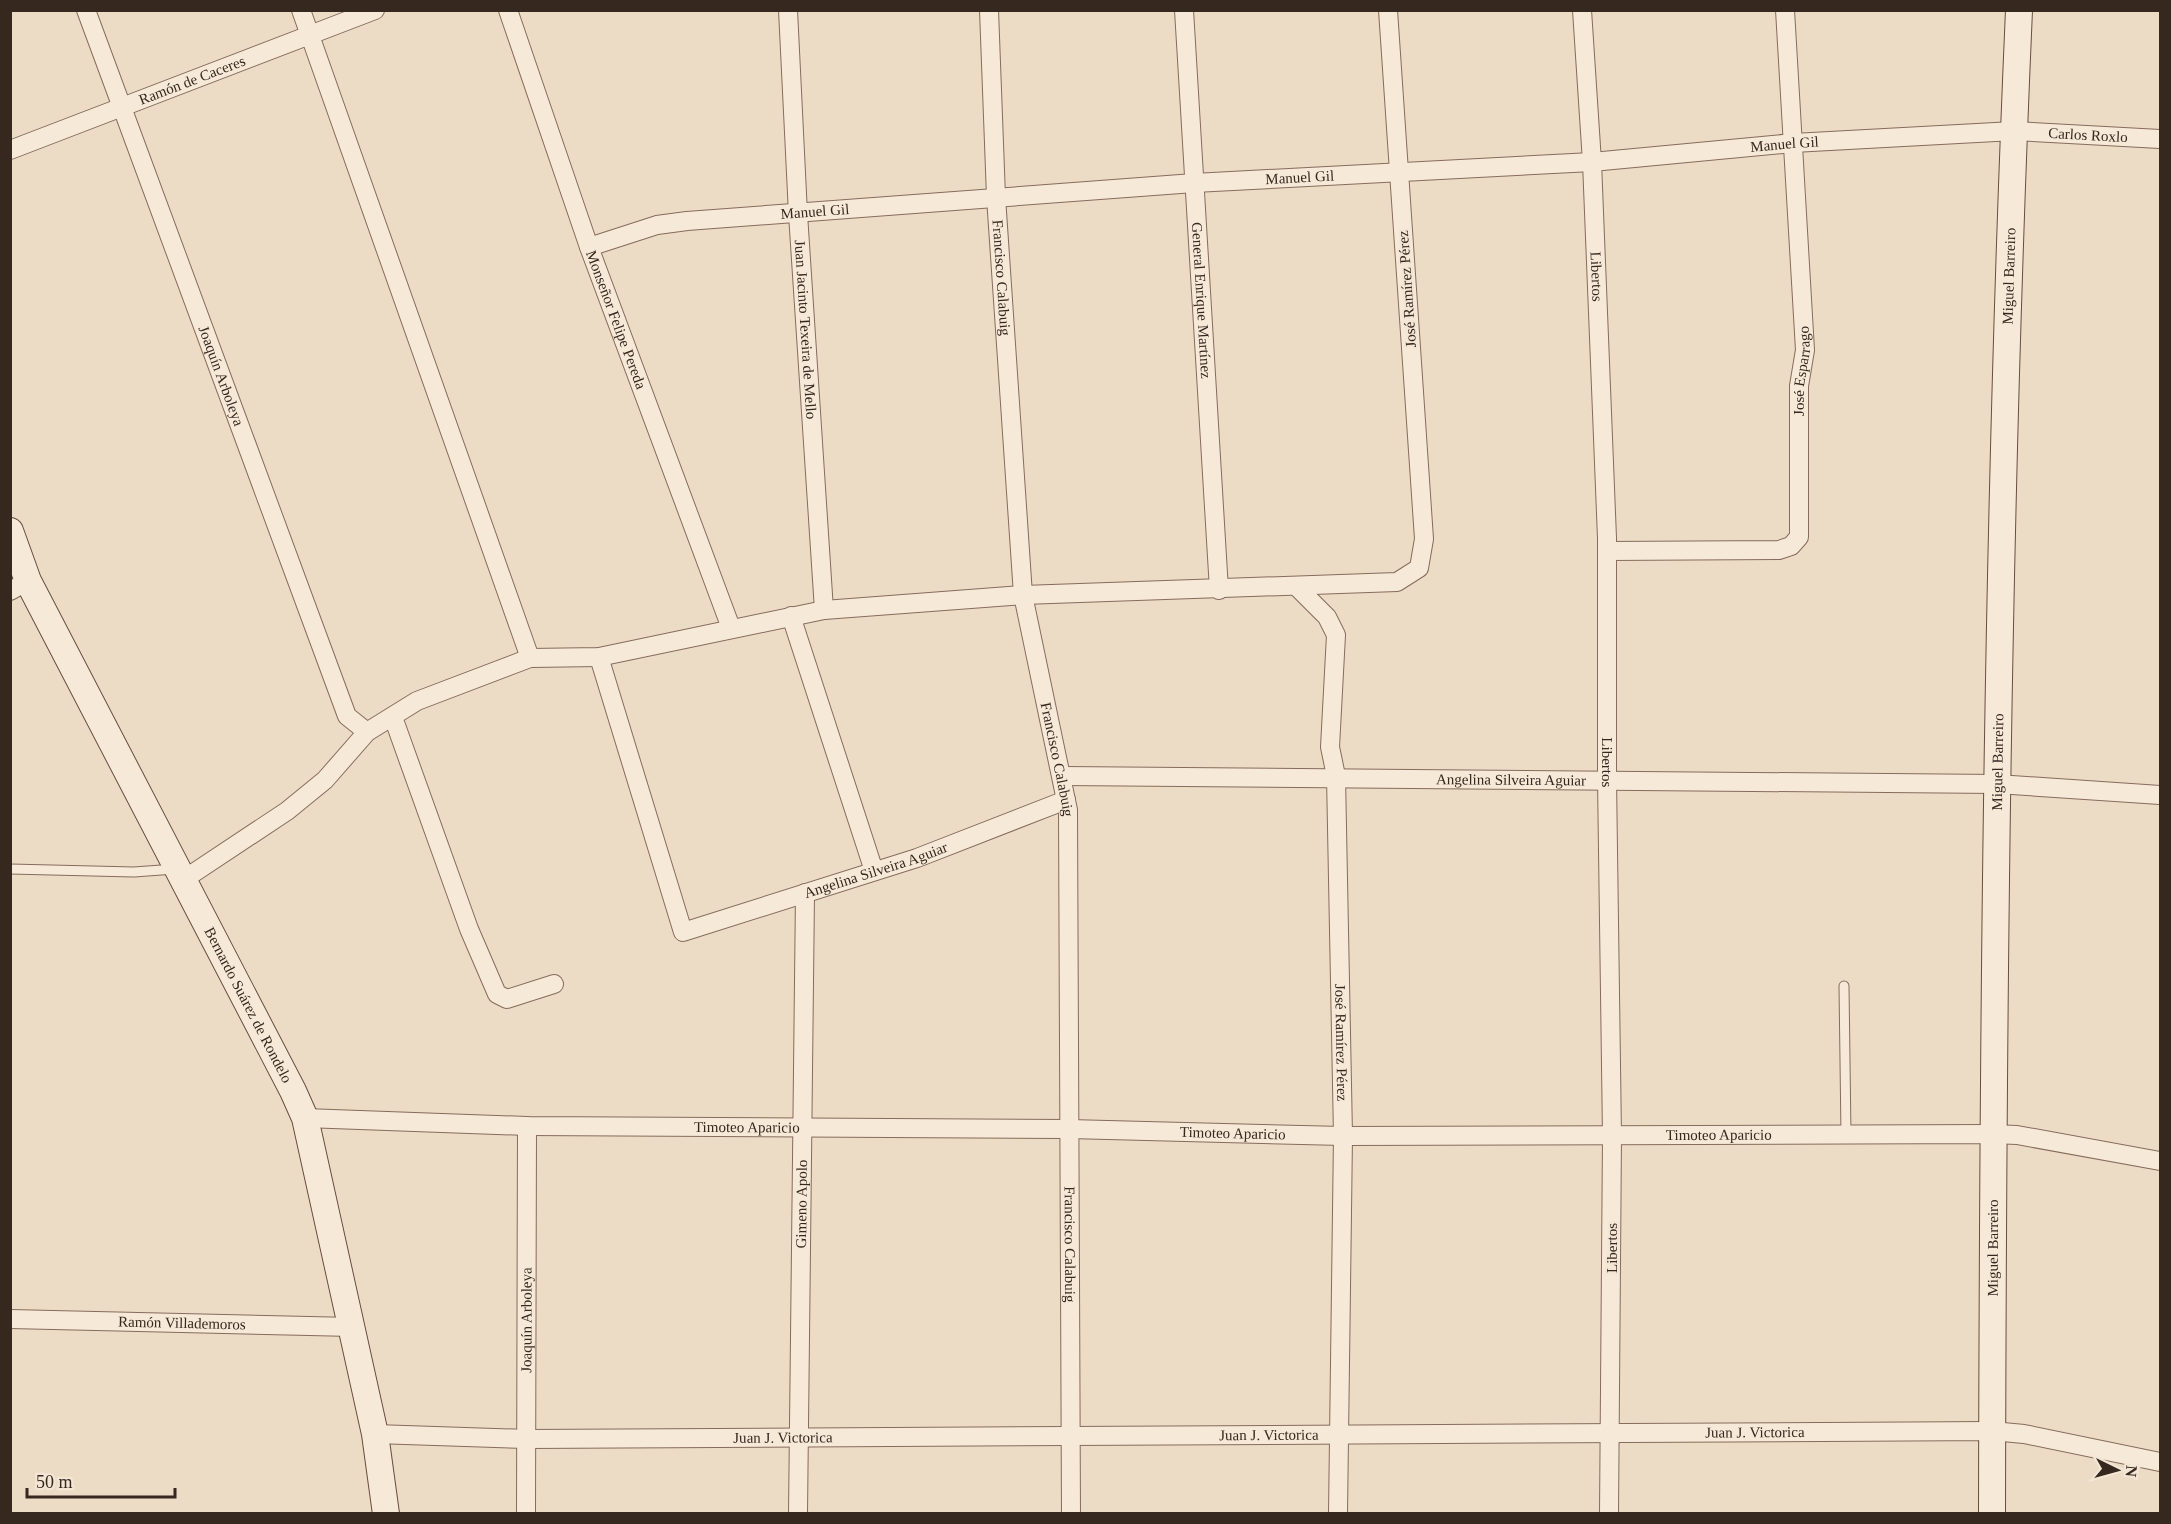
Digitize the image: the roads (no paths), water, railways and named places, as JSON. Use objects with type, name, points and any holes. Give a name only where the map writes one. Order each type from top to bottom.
[{"type":"street","name":"Joaquín Arboleya","points":[[86,10],[347,716],[367,732]]},
{"type":"street","points":[[301,10],[530,658]]},
{"type":"street","name":"Ramón de Caceres","points":[[10,150],[122,109],[375,10]]},
{"type":"street","name":"Monseñor Felipe Pereda","points":[[508,10],[589,247],[731,628]]},
{"type":"street","name":"Juan Jacinto Texeira de Mello","points":[[788,10],[798,214],[824,610]]},
{"type":"street","name":"Francisco Calabuig","points":[[989,10],[996,197],[1023,595],[1063,776],[1066,800],[1071,1514]]},
{"type":"street","name":"General Enrique Martínez","points":[[1184,10],[1219,590]]},
{"type":"street","name":"José Ramírez Pérez","points":[[1297,586],[1397,582],[1419,568],[1424,539],[1388,10]]},
{"type":"street","name":"Libertos","points":[[1582,10],[1592,162],[1607,551],[1607,779],[1612,1136],[1609,1514]]},
{"type":"street","name":"José Esparrago","points":[[1607,551],[1779,550],[1791,546],[1798,537],[1799,386],[1805,350],[1785,10]]},
{"type":"street","name":"Miguel Barreiro","points":[[1992,1514],[1992,1134],[1997,784],[2019,10]]},
{"type":"street","name":"Manuel Gil","points":[[589,247],[657,225],[996,197],[1194,183],[1592,162],[1793,142],[2014,131]]},
{"type":"street","name":"Carlos Roxlo","points":[[2014,131],[2160,139]]},
{"type":"street","name":"Bernardo Suárez de Rondelo","points":[[10,531],[19,586],[180,874],[305,1118],[375,1434],[386,1514]]},
{"type":"street","points":[[180,874],[287,811],[325,780],[367,732],[417,701],[530,658],[599,657],[824,610],[1023,595],[1297,586]]},
{"type":"street","name":"José Ramírez Pérez","points":[[1297,586],[1328,617],[1336,635],[1330,747],[1336,776],[1342,1136],[1338,1514]]},
{"type":"street","points":[[791,616],[874,871]]},
{"type":"street","name":"Angelina Silveira Aguiar","points":[[599,657],[683,932],[917,858],[1066,800]]},
{"type":"street","points":[[393,717],[468,929],[496,994],[507,999],[554,984]]},
{"type":"street","name":"Angelina Silveira Aguiar","points":[[1063,776],[1336,776],[1997,784],[2160,795]]},
{"type":"street","name":"Gimeno Apolo","points":[[798,1514],[805,893]]},
{"type":"street","name":"Timoteo Aparicio","points":[[305,1118],[527,1126],[1069,1129],[1342,1136],[1992,1134],[2017,1135],[2160,1161]]},
{"type":"street","name":"Joaquín Arboleya","points":[[526,1514],[527,1126]]},
{"type":"street","name":"Ramón Villademoros","points":[[10,1319],[353,1328]]},
{"type":"street","name":"Juan J. Victorica","points":[[375,1434],[527,1439],[1992,1431],[2024,1434],[2160,1462]]},
{"type":"lane","points":[[10,869],[180,874]]},
{"type":"lane","points":[[1844,986],[1846,1135]]}]
